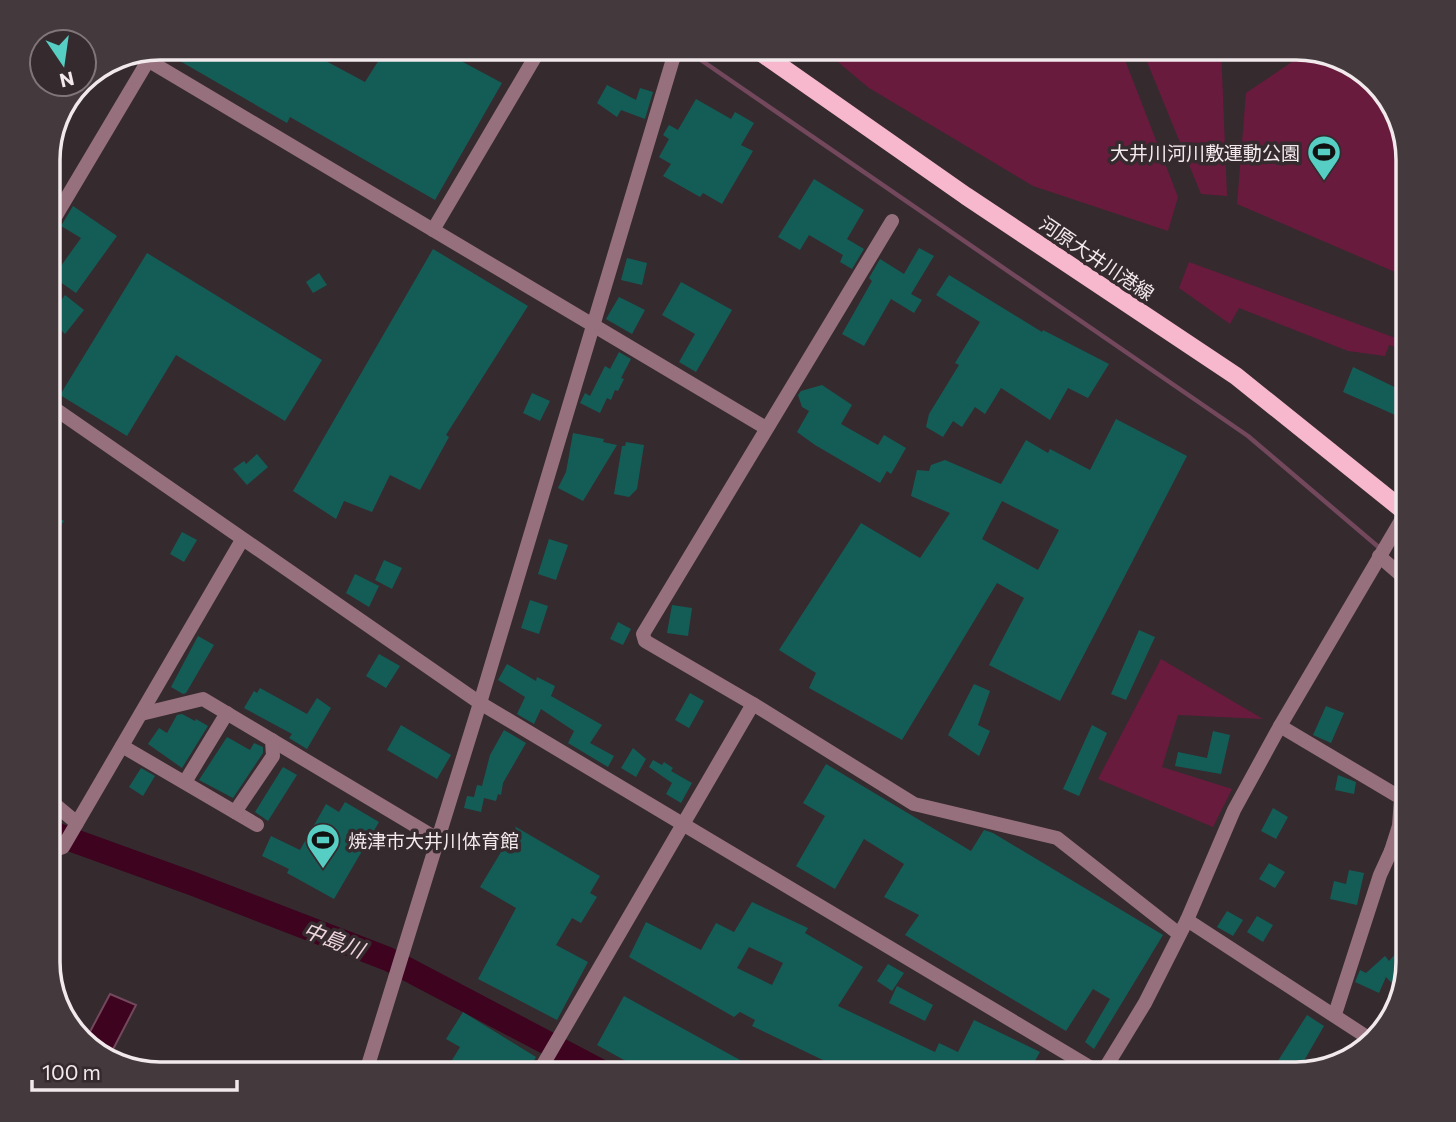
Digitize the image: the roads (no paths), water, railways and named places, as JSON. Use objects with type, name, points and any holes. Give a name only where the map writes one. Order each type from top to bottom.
[{"type":"main road","name":"河原大井川港線","points":[[772,60],[966,196],[1236,376],[1396,505]]},
{"type":"street","points":[[156,60],[594,327],[766,428]]},
{"type":"street","points":[[433,230],[533,60]]},
{"type":"street","points":[[369,1062],[439,840],[674,60]]},
{"type":"street","points":[[60,208],[144,61]]},
{"type":"street","points":[[892,221],[643,634],[645,641],[914,804],[1056,838],[1180,934]]},
{"type":"street","points":[[60,413],[480,703],[1082,1062]]},
{"type":"street","points":[[1109,1062],[1145,1003],[1187,920],[1234,810],[1280,726],[1396,530]]},
{"type":"street","points":[[60,848],[77,824],[242,540]]},
{"type":"street","points":[[1382,551],[1396,567]]},
{"type":"street","points":[[141,714],[204,699],[439,840]]},
{"type":"street","points":[[544,1062],[753,704]]},
{"type":"street","points":[[184,782],[227,713]]},
{"type":"street","points":[[1280,726],[1396,795]]},
{"type":"street","points":[[235,812],[274,756],[272,740]]},
{"type":"street","points":[[122,746],[257,825]]},
{"type":"street","points":[[60,809],[77,824]]},
{"type":"street","points":[[1335,1014],[1380,875],[1396,835]]},
{"type":"street","points":[[1391,851],[1396,852]]},
{"type":"street","points":[[1187,920],[1365,1035]]},
{"type":"waterway","points":[[701,60],[1248,436],[1382,550]]},
{"type":"waterway","name":"中島川","points":[[60,836],[388,959],[583,1062]]},
{"type":"place","name":"大井川河川敷運動公園","points":[[1324,182]]},
{"type":"place","name":"焼津市大井川体育館","points":[[323,870]]}]
